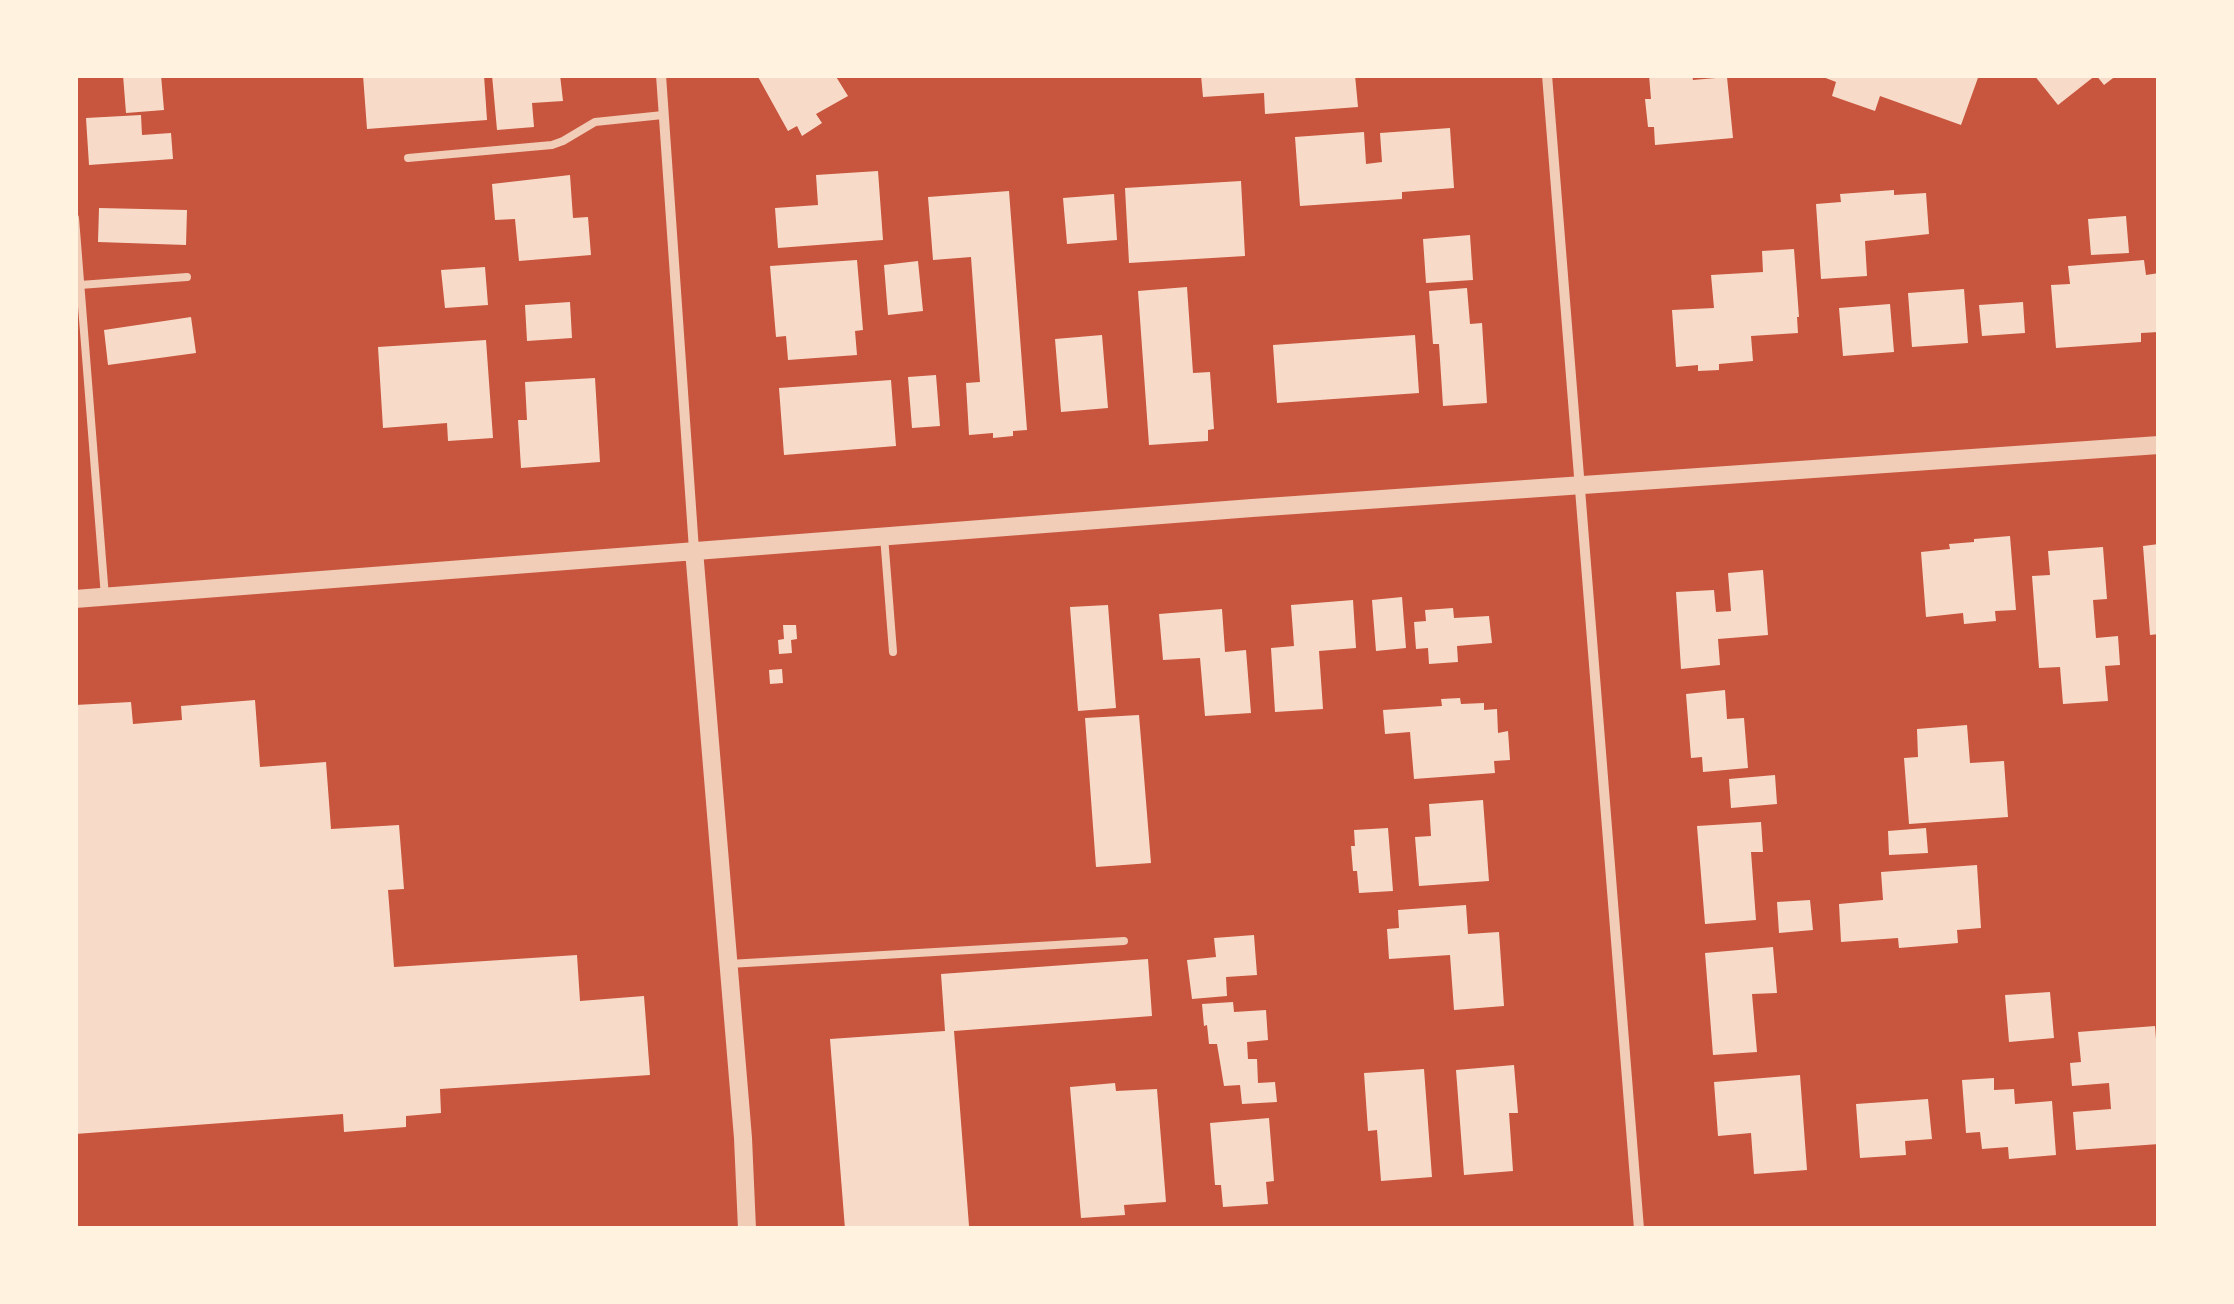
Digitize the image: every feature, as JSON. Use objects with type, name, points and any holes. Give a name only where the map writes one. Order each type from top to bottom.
[{"type":"street","points":[[660,75],[747,1229]]},
{"type":"street","points":[[1547,75],[1639,1229]]},
{"type":"street","points":[[75,599],[1580,484],[2159,445]]},
{"type":"lane","points":[[408,158],[552,145],[595,122],[664,115]]},
{"type":"lane","points":[[75,218],[105,597]]},
{"type":"lane","points":[[80,285],[186,278]]},
{"type":"lane","points":[[884,536],[894,652]]},
{"type":"lane","points":[[728,964],[1124,941]]},
{"type":"building","points":[[123,75],[161,75],[164,110],[126,113]]},
{"type":"building","points":[[363,75],[484,75],[487,120],[367,129]]},
{"type":"building","points":[[492,75],[560,75],[563,101],[532,103],[534,127],[497,130]]},
{"type":"building","points":[[757,75],[835,75],[848,96],[816,114],[822,123],[802,136],[797,126],[788,131]]},
{"type":"building","points":[[1201,75],[1355,75],[1358,107],[1265,114],[1264,93],[1203,97]]},
{"type":"building","points":[[1649,75],[1692,75],[1693,80],[1727,77],[1733,138],[1655,145],[1654,127],[1648,127],[1645,99],[1651,99]]},
{"type":"building","points":[[1818,75],[1979,75],[1961,125],[1880,96],[1875,111],[1832,96],[1836,82]]},
{"type":"building","points":[[2034,75],[2096,75],[2058,105]]},
{"type":"building","points":[[2096,75],[2117,75],[2104,85]]},
{"type":"building","points":[[141,115],[142,135],[171,133],[173,159],[89,165],[86,118]]},
{"type":"building","points":[[1450,128],[1454,188],[1402,192],[1402,199],[1300,206],[1295,137],[1364,132],[1366,164],[1382,162],[1380,133]]},
{"type":"building","points":[[878,171],[883,240],[778,248],[775,208],[818,205],[816,175]]},
{"type":"building","points":[[570,175],[573,218],[588,217],[591,255],[519,261],[515,219],[495,220],[492,184]]},
{"type":"building","points":[[1241,181],[1245,256],[1129,263],[1125,188]]},
{"type":"building","points":[[1894,190],[1894,195],[1926,193],[1929,234],[1865,241],[1867,276],[1821,279],[1816,204],[1841,202],[1840,194]]},
{"type":"building","points":[[1009,191],[1027,430],[993,438],[993,433],[969,435],[966,383],[980,382],[971,257],[933,260],[928,197]]},
{"type":"building","points":[[1114,194],[1117,240],[1067,244],[1063,198]]},
{"type":"building","points":[[99,208],[187,210],[186,245],[98,242]]},
{"type":"building","points":[[2126,216],[2129,253],[2091,255],[2088,219]]},
{"type":"building","points":[[1470,235],[1473,280],[1426,283],[1423,239]]},
{"type":"building","points":[[1794,249],[1798,333],[1751,336],[1753,361],[1719,364],[1719,370],[1698,371],[1698,365],[1676,367],[1672,310],[1714,308],[1711,275],[1763,272],[1762,251]]},
{"type":"building","points":[[857,260],[863,330],[855,331],[857,355],[788,360],[786,336],[776,337],[770,266]]},
{"type":"building","points":[[2144,260],[2146,275],[2159,273],[2159,332],[2141,333],[2141,342],[2056,348],[2051,285],[2070,284],[2068,266]]},
{"type":"building","points":[[918,261],[923,311],[888,315],[884,265]]},
{"type":"building","points":[[485,267],[488,305],[445,308],[441,270]]},
{"type":"building","points":[[1187,287],[1193,373],[1210,372],[1214,429],[1208,430],[1208,441],[1149,445],[1138,291]]},
{"type":"building","points":[[1467,288],[1470,324],[1482,323],[1487,403],[1443,406],[1439,344],[1433,344],[1429,291]]},
{"type":"building","points":[[1964,289],[1968,343],[1912,347],[1908,293]]},
{"type":"building","points":[[570,302],[572,338],[527,341],[525,305]]},
{"type":"building","points":[[2023,302],[2025,333],[1982,336],[1979,305]]},
{"type":"building","points":[[1890,304],[1894,352],[1843,356],[1839,308]]},
{"type":"building","points":[[191,317],[196,353],[108,365],[104,330]]},
{"type":"building","points":[[1102,335],[1108,408],[1061,412],[1055,339]]},
{"type":"building","points":[[1415,335],[1419,393],[1277,403],[1273,345]]},
{"type":"building","points":[[486,340],[493,438],[448,441],[447,423],[383,428],[378,347]]},
{"type":"building","points":[[936,375],[940,426],[912,428],[908,377]]},
{"type":"building","points":[[595,378],[600,462],[521,468],[518,420],[527,420],[525,382]]},
{"type":"building","points":[[891,380],[896,446],[784,455],[779,388]]},
{"type":"building","points":[[2010,536],[2016,610],[1995,611],[1996,621],[1964,624],[1963,613],[1926,617],[1921,552],[1950,549],[1949,544],[1974,539]]},
{"type":"building","points":[[2159,544],[2159,634],[2150,635],[2143,546]]},
{"type":"building","points":[[2103,547],[2107,599],[2093,600],[2096,638],[2118,636],[2120,665],[2105,666],[2108,701],[2063,704],[2060,667],[2039,668],[2032,576],[2050,575],[2048,551]]},
{"type":"building","points":[[1763,570],[1768,635],[1718,639],[1720,665],[1681,669],[1676,592],[1714,590],[1716,612],[1731,611],[1728,573]]},
{"type":"building","points":[[1402,597],[1406,648],[1376,651],[1372,600]]},
{"type":"building","points":[[1353,600],[1356,648],[1319,651],[1323,709],[1275,712],[1271,648],[1294,646],[1291,605]]},
{"type":"building","points":[[1108,605],[1116,708],[1078,711],[1070,607]]},
{"type":"building","points":[[1453,608],[1454,618],[1489,616],[1492,643],[1457,646],[1458,662],[1429,664],[1428,648],[1416,649],[1414,622],[1426,621],[1425,610]]},
{"type":"building","points":[[1222,609],[1225,652],[1246,650],[1251,713],[1205,716],[1200,658],[1163,660],[1159,614]]},
{"type":"building","points":[[783,625],[796,625],[792,653],[779,654]]},
{"type":"building","points":[[782,669],[783,683],[770,684],[769,670]]},
{"type":"building","points":[[1725,690],[1727,719],[1744,718],[1748,768],[1703,772],[1702,757],[1691,758],[1686,694]]},
{"type":"building","points":[[1460,698],[1461,704],[1484,703],[1484,710],[1497,709],[1498,733],[1508,731],[1510,760],[1494,761],[1495,773],[1414,779],[1410,732],[1385,734],[1383,710],[1442,706],[1441,699]]},
{"type":"building","points":[[255,700],[260,767],[326,762],[331,829],[399,825],[404,889],[388,890],[394,967],[577,955],[580,1001],[644,996],[650,1075],[440,1089],[441,1113],[406,1116],[406,1127],[344,1132],[343,1114],[75,1134],[75,705],[131,702],[133,724],[182,720],[181,706]]},
{"type":"building","points":[[1139,715],[1151,863],[1096,867],[1085,718]]},
{"type":"building","points":[[1967,725],[1970,763],[2004,761],[2008,817],[1909,824],[1904,758],[1918,757],[1917,729]]},
{"type":"building","points":[[1775,775],[1777,804],[1731,808],[1729,779]]},
{"type":"building","points":[[1483,800],[1489,881],[1419,886],[1415,837],[1431,836],[1429,804]]},
{"type":"building","points":[[1761,822],[1763,852],[1751,852],[1756,920],[1705,924],[1697,826]]},
{"type":"building","points":[[1388,828],[1393,891],[1359,893],[1351,846],[1355,846],[1354,830]]},
{"type":"building","points":[[1926,828],[1928,853],[1889,855],[1888,831]]},
{"type":"building","points":[[1977,865],[1981,928],[1957,930],[1958,943],[1899,948],[1898,938],[1841,942],[1839,904],[1883,900],[1881,872]]},
{"type":"building","points":[[1810,900],[1813,930],[1779,933],[1777,902]]},
{"type":"building","points":[[1466,905],[1468,934],[1499,932],[1504,1006],[1454,1010],[1450,955],[1389,959],[1387,929],[1399,928],[1398,910]]},
{"type":"building","points":[[1254,935],[1257,975],[1226,977],[1227,996],[1192,999],[1187,960],[1216,957],[1214,938]]},
{"type":"building","points":[[1773,947],[1777,993],[1752,994],[1757,1052],[1713,1055],[1705,953]]},
{"type":"building","points":[[1148,959],[1152,1016],[954,1031],[969,1226],[845,1229],[830,1039],[945,1031],[941,974]]},
{"type":"building","points":[[2050,992],[2054,1038],[2009,1042],[2005,995]]},
{"type":"building","points":[[1233,1002],[1234,1012],[1266,1010],[1268,1040],[1247,1042],[1248,1059],[1257,1059],[1258,1083],[1275,1082],[1277,1102],[1242,1104],[1240,1085],[1224,1086],[1217,1044],[1209,1044],[1202,1004]]},
{"type":"building","points":[[2155,1026],[2159,1144],[2076,1150],[2073,1112],[2111,1109],[2109,1083],[2072,1086],[2070,1063],[2081,1062],[2078,1032]]},
{"type":"building","points":[[1514,1065],[1518,1113],[1509,1113],[1513,1171],[1464,1175],[1456,1070]]},
{"type":"building","points":[[1424,1069],[1432,1177],[1381,1181],[1377,1130],[1368,1131],[1364,1073]]},
{"type":"building","points":[[1800,1075],[1807,1170],[1754,1174],[1751,1133],[1718,1136],[1714,1082]]},
{"type":"building","points":[[1994,1078],[1994,1090],[2014,1089],[2015,1104],[2052,1101],[2056,1155],[2009,1159],[2008,1147],[1982,1149],[1980,1132],[1966,1133],[1962,1080]]},
{"type":"building","points":[[1115,1083],[1116,1091],[1157,1089],[1166,1202],[1124,1205],[1125,1215],[1081,1218],[1070,1087]]},
{"type":"building","points":[[1928,1099],[1932,1139],[1905,1141],[1906,1155],[1860,1158],[1856,1104]]},
{"type":"building","points":[[1269,1118],[1274,1181],[1266,1182],[1268,1204],[1223,1207],[1221,1185],[1215,1185],[1210,1123]]}]
